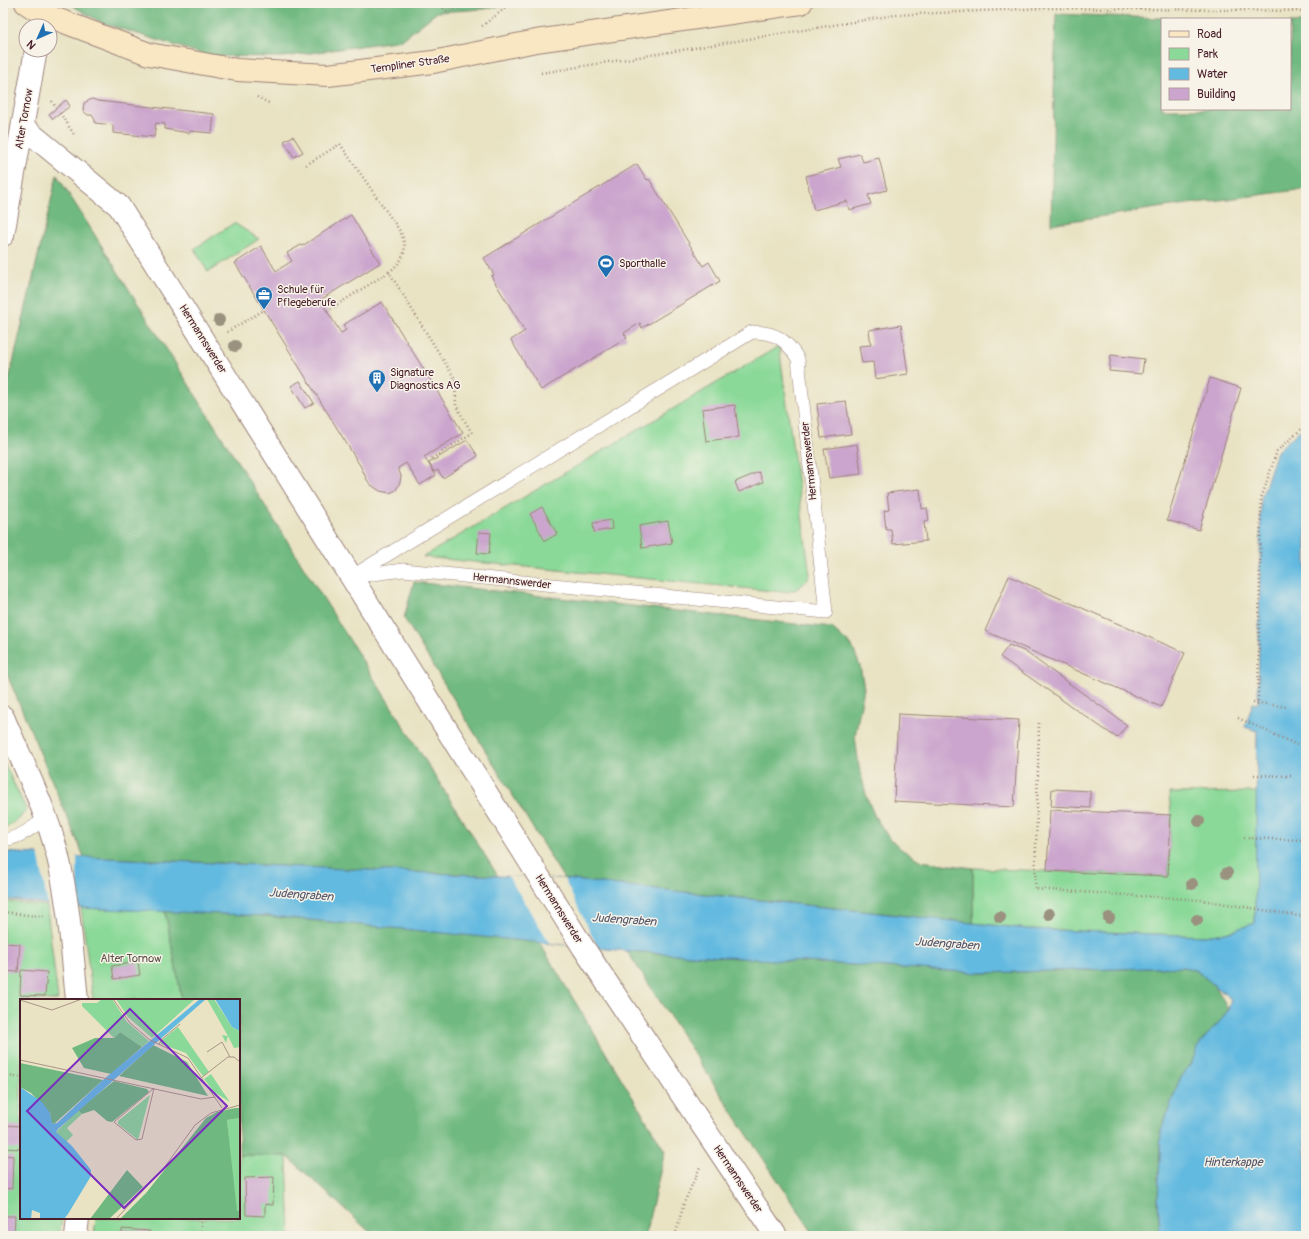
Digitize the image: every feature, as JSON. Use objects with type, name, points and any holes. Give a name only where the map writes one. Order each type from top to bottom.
[{"type":"street","name":"Templiner Straße","points":[[36,14],[149,54],[238,70],[328,75],[433,62],[536,41],[801,3]]},
{"type":"street","name":"Alter Tornow","points":[[3,235],[35,58]]},
{"type":"street","name":"Hermannswerder","points":[[23,127],[119,206],[583,947],[776,1236]]},
{"type":"street","points":[[3,717],[46,818],[57,853],[68,907],[77,999]]},
{"type":"street","points":[[76,1236],[78,1219]]},
{"type":"lane","name":"Hermannswerder","points":[[752,332],[773,334],[784,340],[798,359],[826,612],[403,570],[351,577],[752,332]]},
{"type":"lane","points":[[3,840],[24,834],[46,818]]},
{"type":"path","points":[[437,3],[447,11],[481,3]]},
{"type":"path","points":[[541,73],[895,15],[1045,8],[1306,11]]},
{"type":"path","points":[[306,165],[340,144],[404,238],[404,252],[399,264],[389,272],[327,311]]},
{"type":"path","points":[[389,272],[455,379],[456,406],[472,433],[431,459]]},
{"type":"path","points":[[207,345],[264,310]]},
{"type":"path","points":[[1258,703],[1261,499],[1277,451],[1306,425]]},
{"type":"path","points":[[1253,702],[1287,707]]},
{"type":"path","points":[[1238,718],[1306,749]]},
{"type":"path","points":[[1039,723],[1036,889],[1202,900],[1306,917]]},
{"type":"path","points":[[1254,775],[1291,776]]},
{"type":"path","points":[[1244,838],[1306,840]]},
{"type":"path","points":[[3,912],[36,916]]},
{"type":"path","points":[[3,1076],[20,1077]]},
{"type":"path","points":[[675,1236],[684,1203],[702,1162],[709,1136]]},
{"type":"path","points":[[201,1219],[201,1236]]},
{"type":"green space","points":[[68,3],[526,3],[484,9],[437,12],[402,40],[283,57],[209,56],[102,23]]},
{"type":"green space","points":[[1056,14],[1161,18],[1161,110],[1291,110],[1291,23],[1306,23],[1306,189],[1164,207],[1051,224]]},
{"type":"green space","points":[[57,175],[498,876],[84,857],[3,665],[3,405]]},
{"type":"green space","points":[[234,223],[259,239],[208,272],[194,249]]},
{"type":"green space","points":[[779,346],[810,575],[805,583],[799,588],[792,591],[783,592],[423,557]]},
{"type":"green space","points":[[414,582],[832,628],[852,646],[860,666],[864,688],[855,736],[859,767],[867,798],[875,817],[887,835],[901,849],[921,861],[973,868],[973,923],[564,879],[404,618]]},
{"type":"green space","points":[[3,761],[26,809],[20,818],[3,830]]},
{"type":"green space","points":[[1257,792],[1255,923],[1226,933],[1204,936],[1028,929],[973,923],[973,868],[1168,876],[1171,815],[1169,793]]},
{"type":"green space","points":[[3,901],[47,906],[58,999],[20,999],[20,1219],[62,1219],[59,1236],[3,1236]]},
{"type":"green space","name":"Alter Tornow","points":[[81,908],[165,911],[182,999],[93,999]]},
{"type":"green space","points":[[165,911],[269,916],[539,942],[665,1151],[645,1236],[374,1236],[287,1156],[240,1155],[240,999],[182,999]]},
{"type":"green space","points":[[627,951],[983,973],[1183,967],[1200,973],[1216,987],[1228,1010],[1222,1019],[1201,1042],[1192,1061],[1179,1081],[1161,1131],[1158,1200],[1160,1236],[815,1236]]},
{"type":"green space","points":[[240,1155],[287,1156],[290,1236],[94,1236],[96,1219],[240,1219]]},
{"type":"water","points":[[1306,425],[1306,1236],[1160,1236],[1158,1200],[1161,1131],[1179,1081],[1192,1061],[1201,1042],[1222,1019],[1228,1010],[1231,999],[1196,970],[1183,967],[983,973],[627,951],[269,916],[81,908],[3,899],[3,852],[564,879],[1028,929],[1204,936],[1226,933],[1255,923],[1257,731],[1245,727],[1253,703],[1258,704],[1261,499],[1277,451]]},
{"type":"pier","points":[[38,852],[77,856],[77,907],[48,906]]},
{"type":"pier","points":[[508,876],[564,879],[598,948],[550,943]]},
{"type":"building","points":[[92,99],[98,101],[214,114],[212,133],[190,131],[189,133],[165,129],[165,124],[156,123],[154,137],[113,133],[113,125],[95,123],[92,115],[88,115],[83,111],[84,103]]},
{"type":"building","points":[[66,100],[70,106],[53,119],[49,114]]},
{"type":"building","points":[[293,136],[303,152],[294,157],[284,141]]},
{"type":"building","points":[[860,154],[863,162],[879,158],[887,190],[868,195],[871,204],[849,210],[847,201],[814,210],[806,176],[841,167],[838,159]]},
{"type":"building","name":"Sporthalle","points":[[637,164],[647,180],[649,179],[703,266],[709,262],[720,281],[642,328],[640,323],[624,333],[627,338],[541,390],[511,340],[525,331],[491,276],[494,275],[484,258]]},
{"type":"building","name":"Signature Diagnostics AG","points":[[351,215],[380,263],[320,300],[341,333],[346,330],[343,325],[382,302],[463,433],[424,457],[436,475],[420,485],[406,463],[398,468],[401,476],[400,482],[396,490],[390,493],[380,491],[371,485],[367,480],[361,467],[235,263],[261,246],[276,271],[292,261],[287,253],[301,245],[302,246]]},
{"type":"building","points":[[901,325],[908,374],[875,379],[873,362],[862,363],[859,346],[871,345],[869,330]]},
{"type":"building","points":[[1111,355],[1144,359],[1142,374],[1109,371]]},
{"type":"building","points":[[1210,378],[1241,388],[1199,530],[1167,520]]},
{"type":"building","points":[[300,381],[314,403],[305,408],[291,386]]},
{"type":"building","points":[[846,401],[851,434],[821,438],[817,404]]},
{"type":"building","points":[[735,405],[739,437],[706,441],[702,409]]},
{"type":"building","points":[[467,440],[478,456],[443,478],[438,470],[434,472],[429,463]]},
{"type":"building","points":[[857,444],[861,474],[829,478],[824,449]]},
{"type":"building","points":[[759,472],[763,482],[739,492],[735,482]]},
{"type":"building","points":[[920,489],[922,509],[927,508],[929,521],[924,522],[926,541],[893,544],[891,529],[886,529],[884,511],[889,510],[887,493]]},
{"type":"building","points":[[542,507],[557,534],[545,541],[530,514]]},
{"type":"building","points":[[611,520],[612,529],[594,532],[593,523]]},
{"type":"building","points":[[668,521],[672,543],[642,548],[639,526]]},
{"type":"building","points":[[479,532],[491,533],[489,554],[477,553]]},
{"type":"building","points":[[1009,576],[1185,653],[1161,707],[985,631]]},
{"type":"building","points":[[1009,645],[1024,651],[1127,725],[1117,738],[1000,657]]},
{"type":"building","points":[[898,714],[1019,720],[1014,807],[894,801]]},
{"type":"building","points":[[1052,789],[1090,791],[1090,808],[1051,806]]},
{"type":"building","points":[[1050,810],[1171,815],[1168,876],[1047,871]]},
{"type":"building","points":[[3,943],[20,944],[18,972],[3,971]]},
{"type":"building","points":[[138,962],[140,975],[114,979],[112,966]]},
{"type":"building","points":[[21,970],[47,972],[45,996],[20,995]]},
{"type":"building","points":[[3,1125],[20,1126],[20,1149],[3,1148]]},
{"type":"building","points":[[3,1155],[13,1156],[12,1189],[3,1188]]},
{"type":"building","points":[[274,1177],[273,1205],[265,1204],[265,1216],[246,1215],[245,1178]]},
{"type":"building","points":[[3,1216],[15,1216],[14,1235],[3,1234]]},
{"type":"building","points":[[122,1229],[150,1231],[149,1236],[122,1236]]},
{"type":"place","name":"Sporthalle","points":[[606,278]]},
{"type":"place","name":"Schule für Pflegeberufe","points":[[264,310]]},
{"type":"place","name":"Signature Diagnostics AG","points":[[377,393]]},
{"type":"water label","name":"Judengraben","points":[[301,895]]},
{"type":"water label","name":"Judengraben","points":[[624,920]]},
{"type":"water label","name":"Judengraben","points":[[947,944]]},
{"type":"water label","name":"Hinterkappe","points":[[1233,1162]]}]
